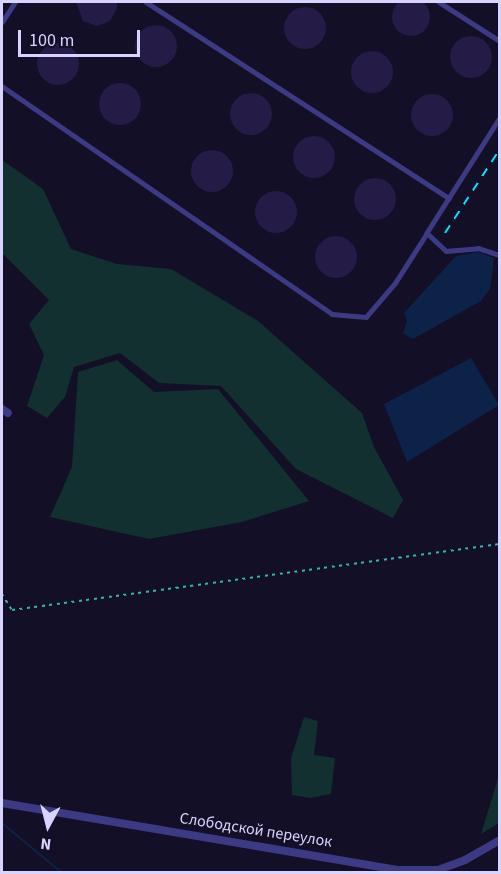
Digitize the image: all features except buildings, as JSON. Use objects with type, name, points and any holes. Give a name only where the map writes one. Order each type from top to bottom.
[{"type":"street","name":"Слободской переулок","points":[[2,803],[400,870],[438,870],[465,860],[500,840]]},
{"type":"lane","points":[[2,22],[15,2]]},
{"type":"lane","points":[[146,2],[449,198]]},
{"type":"lane","points":[[439,2],[500,41]]},
{"type":"lane","points":[[2,86],[332,314],[366,317],[395,284],[500,118]]},
{"type":"lane","points":[[428,233],[446,251],[478,248],[500,255]]},
{"type":"path","points":[[2,594],[12,610],[500,544]]},
{"type":"green space","points":[[2,160],[43,189],[71,249],[117,264],[171,269],[258,321],[362,413],[374,447],[403,500],[393,518],[296,469],[221,386],[159,383],[120,353],[74,367],[65,397],[47,418],[27,406],[44,355],[29,324],[49,300],[2,253]]},
{"type":"green space","points":[[117,360],[154,392],[218,389],[309,501],[242,522],[149,539],[50,517],[72,467],[78,372]]},
{"type":"green space","points":[[304,717],[318,721],[314,755],[335,758],[331,794],[310,798],[292,795],[291,758]]},
{"type":"green space","points":[[499,775],[499,823],[481,834]]},
{"type":"water","points":[[478,252],[494,258],[490,289],[481,301],[413,339],[403,333],[407,321],[404,313],[456,256]]},
{"type":"water","points":[[471,358],[499,405],[407,462],[384,404]]},
{"type":"waterway","points":[[2,823],[61,872]]},
{"type":"railway","points":[[445,233],[500,149]]}]
